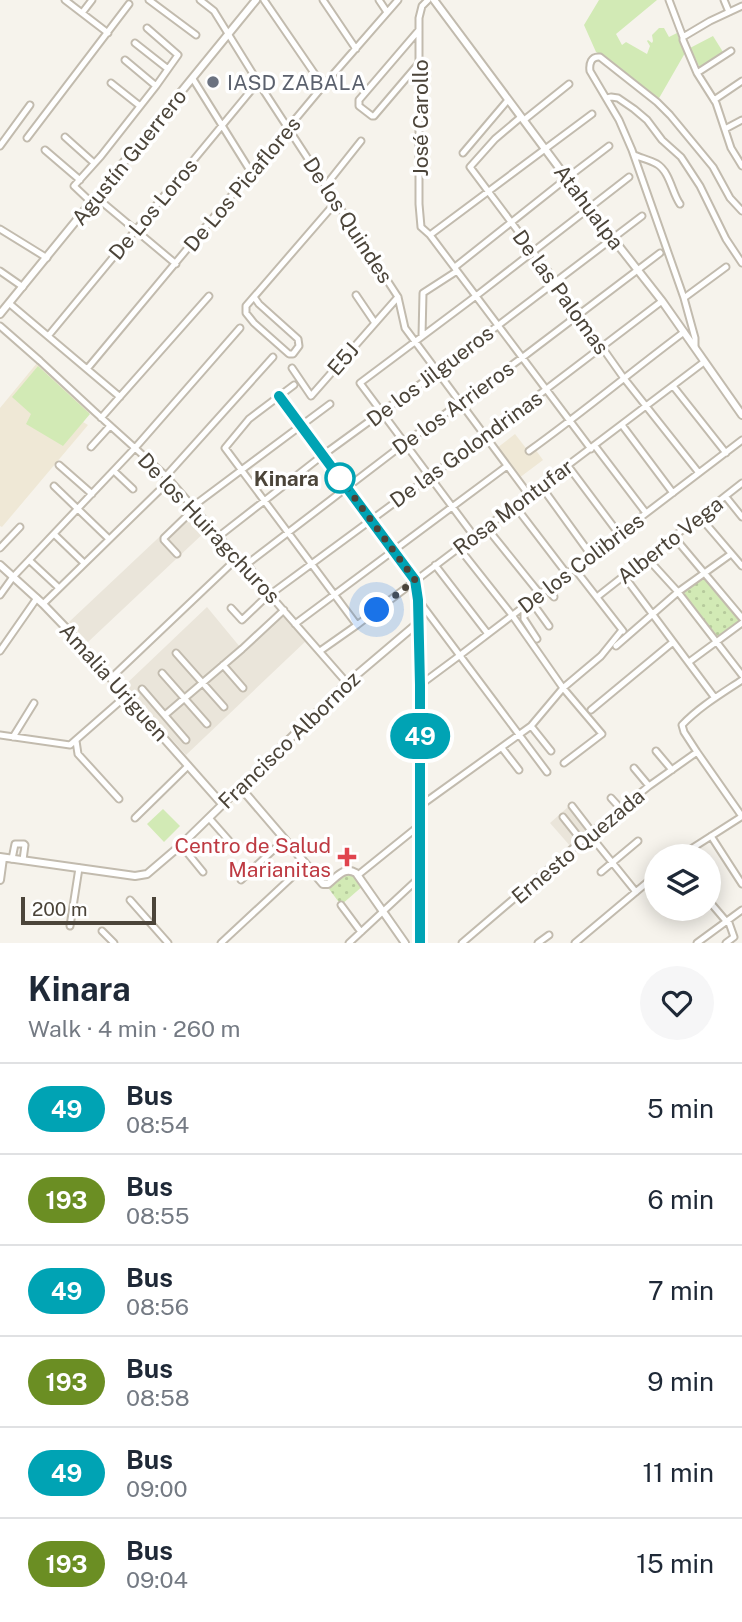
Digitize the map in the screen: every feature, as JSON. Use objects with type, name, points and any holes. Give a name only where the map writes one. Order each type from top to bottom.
[{"type":"street","points":[[65,0],[108,33]]},
{"type":"street","points":[[82,13],[92,0]]},
{"type":"street","points":[[149,0],[196,34]]},
{"type":"street","points":[[161,8],[167,0]]},
{"type":"street","name":"De los Quindes","points":[[200,0],[214,11],[398,297],[405,328],[529,495]]},
{"type":"street","name":"Agustín Guerrero","points":[[0,314],[256,0]]},
{"type":"street","points":[[264,0],[323,86]]},
{"type":"street","points":[[323,0],[356,49]]},
{"type":"street","points":[[379,0],[387,12]]},
{"type":"street","name":"De Los Picaflores","points":[[87,369],[398,0]]},
{"type":"street","name":"José Carollo","points":[[428,0],[419,14],[421,227],[430,235],[570,421],[646,513]]},
{"type":"street","name":"Atahualpa","points":[[434,0],[662,301],[742,415]]},
{"type":"street","points":[[669,0],[682,40],[697,73],[719,108],[731,148],[741,162]]},
{"type":"street","points":[[724,0],[729,12]]},
{"type":"street","points":[[27,138],[129,4]]},
{"type":"street","points":[[683,37],[742,6]]},
{"type":"street","points":[[147,28],[178,55],[74,186],[135,230],[176,264]]},
{"type":"street","points":[[419,30],[359,100],[359,106],[374,116],[420,62]]},
{"type":"street","points":[[135,43],[168,69]]},
{"type":"street","points":[[697,73],[731,51]]},
{"type":"street","points":[[695,346],[684,298],[634,155],[607,98],[590,71],[589,63],[600,57],[657,102],[703,153],[730,198],[742,211]]},
{"type":"street","points":[[125,60],[156,86]]},
{"type":"street","points":[[192,79],[251,172]]},
{"type":"street","points":[[714,100],[742,81]]},
{"type":"street","name":"De Los Loros","points":[[48,335],[258,82]]},
{"type":"street","points":[[111,83],[140,106]]},
{"type":"street","name":"De las Palomas","points":[[569,84],[495,139],[470,167],[623,377],[699,472]]},
{"type":"street","points":[[607,98],[618,98],[634,109],[681,157],[742,263]]},
{"type":"street","points":[[463,153],[509,100]]},
{"type":"street","points":[[0,146],[30,105]]},
{"type":"street","points":[[430,235],[592,114]]},
{"type":"street","points":[[725,130],[742,120]]},
{"type":"street","points":[[65,137],[94,163]]},
{"type":"street","points":[[326,185],[361,141]]},
{"type":"street","points":[[422,335],[423,293],[609,146]]},
{"type":"street","points":[[45,150],[80,180]]},
{"type":"street","points":[[634,155],[660,166],[680,204]]},
{"type":"street","points":[[474,536],[360,383],[629,177]]},
{"type":"street","points":[[254,297],[298,339],[299,346],[294,354],[289,354],[254,323],[246,313],[246,306],[336,202]]},
{"type":"street","name":"De los Jilgueros","points":[[218,537],[642,216]]},
{"type":"street","points":[[0,229],[47,258]]},
{"type":"street","name":"De los Arrieros","points":[[247,565],[405,443],[660,253]]},
{"type":"street","points":[[684,298],[726,267]]},
{"type":"street","points":[[0,271],[23,287]]},
{"type":"street","points":[[356,295],[375,323]]},
{"type":"street","points":[[101,418],[209,296]]},
{"type":"street","name":"E5J","points":[[292,368],[311,396],[398,297]]},
{"type":"street","name":"De las Golondrinas","points":[[230,608],[242,620],[264,599],[662,301]]},
{"type":"street","points":[[10,304],[120,397]]},
{"type":"street","name":"De los Huiragchuros","points":[[0,326],[167,478],[240,561],[247,565],[347,683]]},
{"type":"street","points":[[0,595],[13,576],[114,471],[240,328]]},
{"type":"street","points":[[529,451],[684,332]]},
{"type":"street","points":[[43,604],[167,478],[274,357]]},
{"type":"street","name":"Rosa Montufar","points":[[320,651],[704,362]]},
{"type":"street","points":[[294,385],[249,419],[226,448],[358,625]]},
{"type":"street","points":[[673,386],[726,453]]},
{"type":"street","points":[[279,396],[415,580],[420,685],[420,943]]},
{"type":"street","points":[[177,554],[164,539],[193,508],[330,404]]},
{"type":"street","points":[[622,425],[673,493]]},
{"type":"street","points":[[91,447],[110,426]]},
{"type":"street","name":"De los Colibries","points":[[420,685],[742,440]]},
{"type":"street","points":[[59,465],[92,494]]},
{"type":"street","points":[[295,624],[507,466]]},
{"type":"street","points":[[568,466],[619,534]]},
{"type":"street","points":[[114,471],[133,489]]},
{"type":"street","name":"Alberto Vega","points":[[597,597],[742,483]]},
{"type":"street","points":[[54,486],[109,539]]},
{"type":"street","points":[[541,486],[591,555]]},
{"type":"street","points":[[726,497],[742,517]]},
{"type":"street","points":[[515,506],[567,574]]},
{"type":"street","points":[[700,517],[742,566]]},
{"type":"street","points":[[0,548],[20,527]]},
{"type":"street","points":[[486,527],[540,594]]},
{"type":"street","points":[[54,534],[84,563]]},
{"type":"street","points":[[674,537],[742,618]]},
{"type":"street","points":[[459,548],[512,615],[563,688],[602,734],[564,763]]},
{"type":"street","points":[[616,646],[678,592],[731,554]]},
{"type":"street","points":[[647,558],[678,592],[742,675]]},
{"type":"street","points":[[29,560],[59,588]]},
{"type":"street","points":[[111,678],[231,564],[240,561]]},
{"type":"street","name":"Amalia Uriguen","points":[[0,565],[43,604],[222,804]]},
{"type":"street","points":[[435,565],[488,634]]},
{"type":"street","points":[[574,568],[627,636]]},
{"type":"street","points":[[624,576],[715,698]]},
{"type":"street","points":[[547,589],[554,597]]},
{"type":"street","points":[[0,652],[37,598]]},
{"type":"street","points":[[418,600],[547,772]]},
{"type":"street","points":[[531,601],[549,626]]},
{"type":"street","points":[[521,608],[524,611],[524,619],[537,639]]},
{"type":"street","points":[[165,715],[284,610]]},
{"type":"street","name":"Francisco Albornoz","points":[[2,857],[141,876],[147,874],[181,845],[347,683],[419,622]]},
{"type":"street","points":[[689,662],[742,623]]},
{"type":"street","points":[[420,806],[531,726],[563,688],[601,656],[622,630]]},
{"type":"street","points":[[592,710],[673,642]]},
{"type":"street","points":[[176,653],[223,706]]},
{"type":"street","points":[[223,665],[243,688]]},
{"type":"street","points":[[162,673],[207,724]]},
{"type":"street","points":[[699,844],[739,819],[741,815],[696,752],[682,725],[742,680]]},
{"type":"street","points":[[142,689],[186,740]]},
{"type":"street","points":[[0,734],[70,746],[126,696]]},
{"type":"street","points":[[13,737],[34,703]]},
{"type":"street","points":[[531,726],[551,751]]},
{"type":"street","points":[[76,741],[78,754],[119,799]]},
{"type":"street","points":[[502,748],[519,770]]},
{"type":"street","points":[[656,751],[672,770]]},
{"type":"street","name":"Ernesto Quezada","points":[[466,942],[582,841],[649,786],[696,752]]},
{"type":"street","points":[[135,818],[188,766]]},
{"type":"street","points":[[634,768],[649,786]]},
{"type":"street","points":[[240,787],[324,884],[345,871],[351,870],[358,875],[405,943]]},
{"type":"street","points":[[611,798],[621,809]]},
{"type":"street","points":[[572,806],[636,892]]},
{"type":"street","points":[[563,817],[582,841]]},
{"type":"street","points":[[209,818],[231,843]]},
{"type":"street","points":[[358,875],[420,825]]},
{"type":"street","points":[[711,836],[742,884]]},
{"type":"street","points":[[241,880],[285,839]]},
{"type":"street","points":[[601,872],[638,841]]},
{"type":"street","points":[[12,859],[15,844],[24,844],[23,860]]},
{"type":"street","points":[[181,845],[203,872]]},
{"type":"street","points":[[0,880],[2,857]]},
{"type":"street","points":[[221,943],[306,864]]},
{"type":"street","points":[[70,926],[79,868]]},
{"type":"street","points":[[349,943],[420,877]]},
{"type":"street","points":[[575,943],[644,885]]},
{"type":"street","points":[[130,900],[168,943]]},
{"type":"street","points":[[341,905],[361,932]]},
{"type":"street","points":[[697,943],[742,909]]},
{"type":"street","points":[[721,914],[727,920],[735,940],[726,943]]},
{"type":"street","points":[[102,931],[114,943]]},
{"type":"street","points":[[538,943],[548,935]]},
{"type":"shaded area","points":[[37,363],[90,412],[83,422],[88,425],[2,527],[0,408]]},
{"type":"shaded area","points":[[515,434],[529,452],[535,449],[543,460],[519,478],[497,448]]},
{"type":"shaded area","points":[[189,509],[208,529],[88,642],[69,622]]},
{"type":"shaded area","points":[[207,607],[240,647],[280,610],[307,640],[186,755],[124,686]]},
{"type":"shaded area","points":[[568,807],[589,832],[571,847],[550,823]]},
{"type":"green space","points":[[599,0],[657,0],[616,34],[622,45],[626,42],[647,54],[650,46],[647,41],[652,43],[652,35],[659,28],[664,28],[669,37],[677,33],[685,53],[658,100],[610,60],[596,52],[584,25]]},
{"type":"green space","points":[[713,36],[723,52],[700,68],[690,48]]},
{"type":"green space","points":[[38,366],[90,414],[63,446],[26,424],[31,414],[12,397]]},
{"type":"green space","points":[[704,575],[742,621],[719,639],[681,592]]},
{"type":"green space","points":[[163,809],[180,826],[164,842],[147,824]]},
{"type":"green space","points":[[347,873],[352,873],[364,885],[341,905],[329,889]]},
{"type":"bus line","name":"49","points":[[279,396],[415,580],[420,685],[420,943]]},
{"type":"place","name":"IASD ZABALA","points":[[213,82]]},
{"type":"place","name":"Kinara","points":[[340,478]]},
{"type":"place","name":"Centro de Salud Marianitas","points":[[347,857]]},
{"type":"route","points":[[340,478],[415,580],[377,610]]}]
